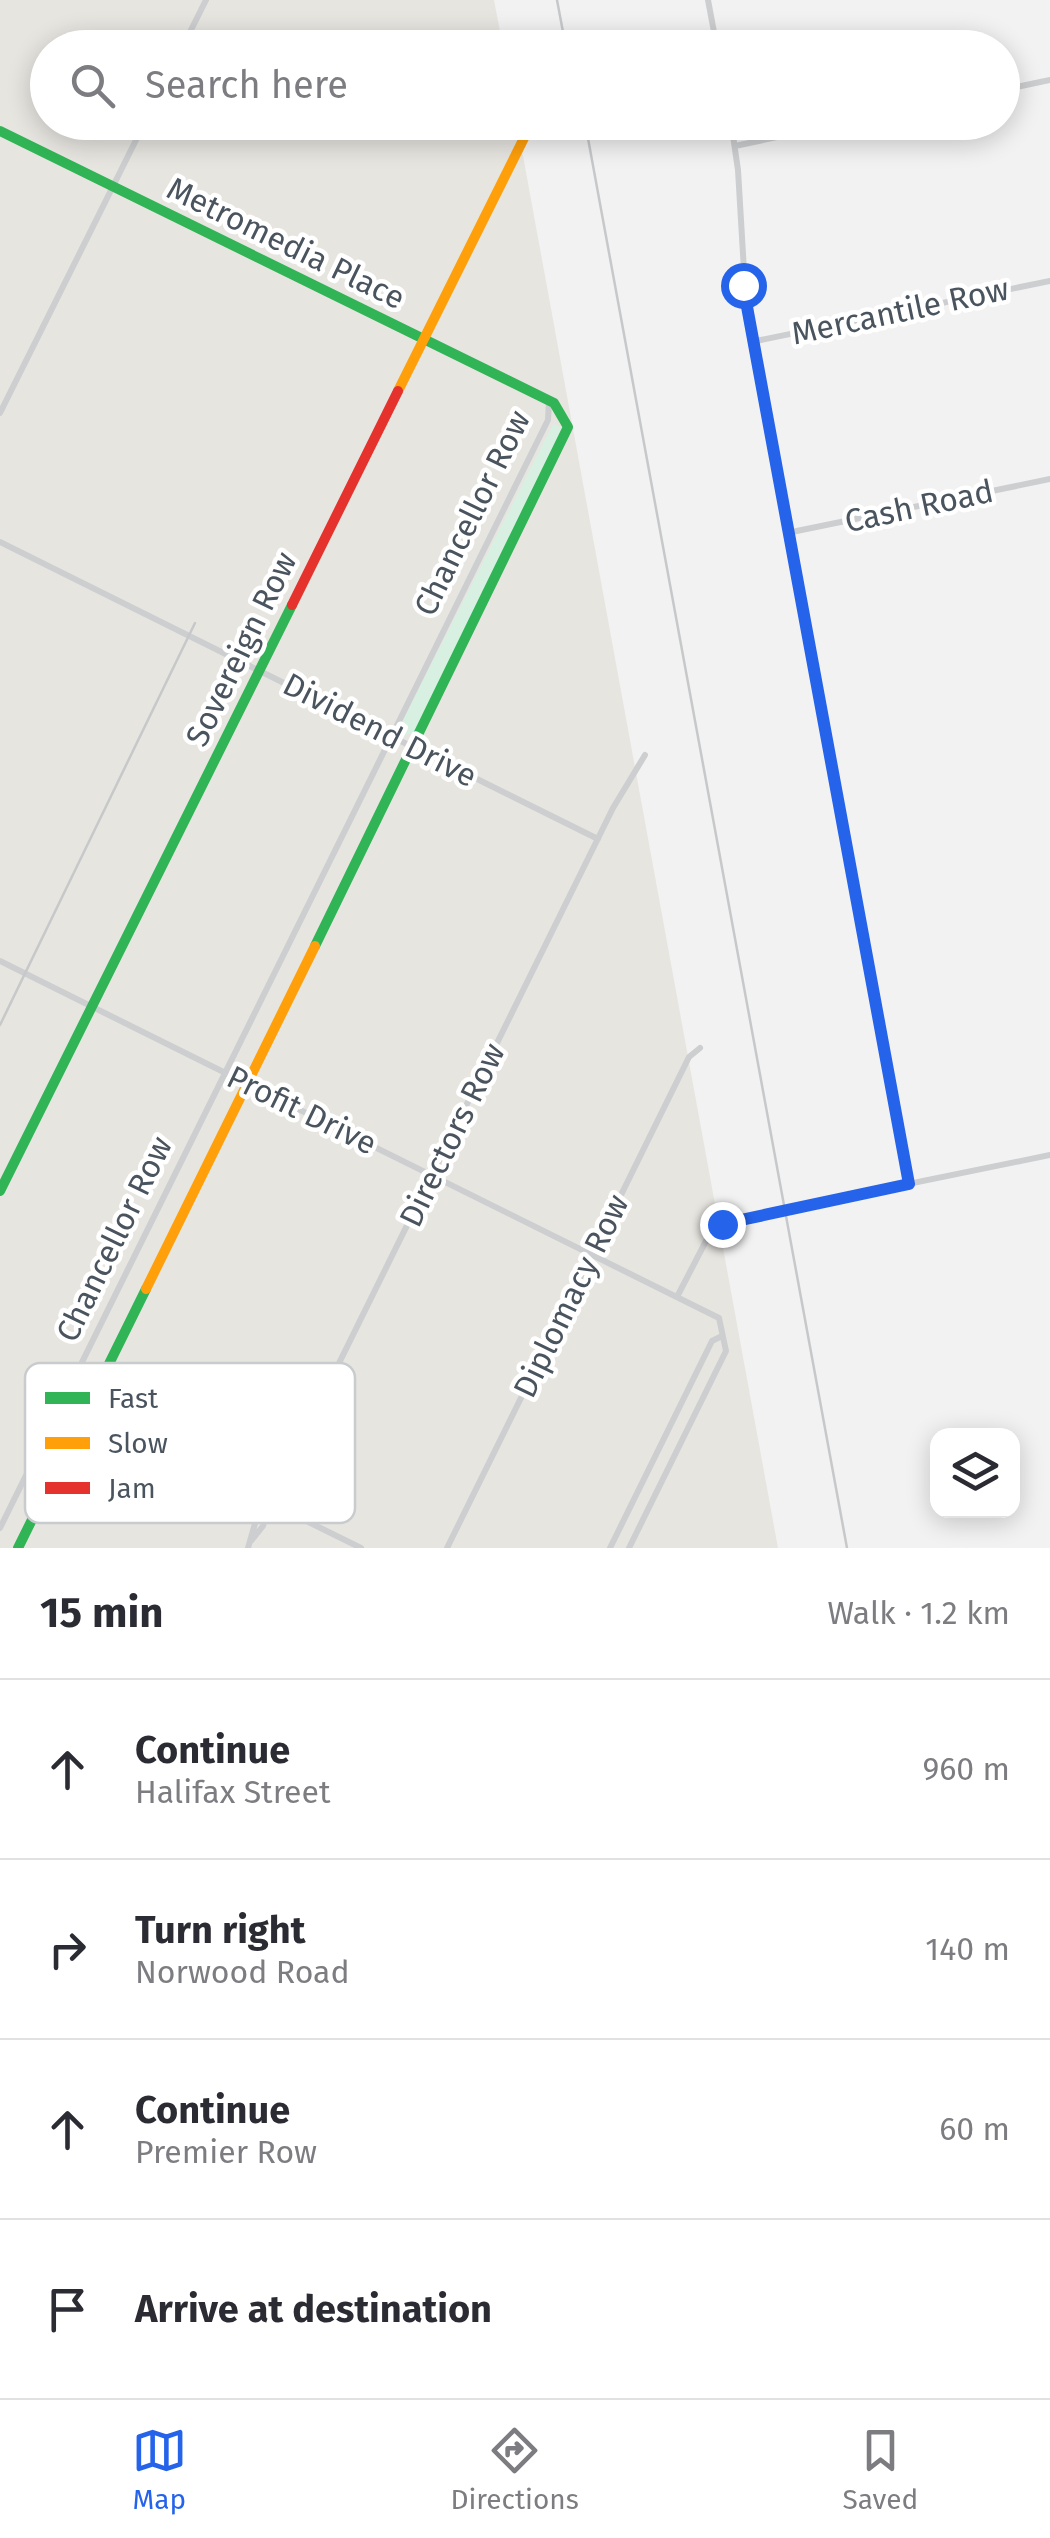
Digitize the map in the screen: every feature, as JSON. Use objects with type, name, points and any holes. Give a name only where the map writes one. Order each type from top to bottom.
[{"type":"street","points":[[191,30],[206,0]]},
{"type":"street","points":[[708,0],[714,30]]},
{"type":"street","points":[[1020,86],[1050,80]]},
{"type":"street","name":"Metromedia Place","points":[[0,130],[548,402]]},
{"type":"street","points":[[0,413],[136,140]]},
{"type":"street","name":"Sovereign Row","points":[[0,1192],[523,140]]},
{"type":"street","points":[[735,140],[750,342],[909,1184]]},
{"type":"street","points":[[736,146],[764,140]]},
{"type":"street","name":"Mercantile Row","points":[[750,342],[1050,281]]},
{"type":"street","name":"Chancellor Row","points":[[81,1363],[548,420],[548,402],[562,409],[568,426],[566,439],[110,1363]]},
{"type":"street","points":[[548,420],[556,419],[568,426]]},
{"type":"street","name":"Cash Road","points":[[787,533],[1050,479]]},
{"type":"street","name":"Dividend Drive","points":[[0,542],[598,839]]},
{"type":"street","name":"Directors Row","points":[[339,1363],[598,839],[645,755]]},
{"type":"street","name":"Profit Drive","points":[[0,961],[712,1312],[719,1318],[722,1336]]},
{"type":"street","name":"Diplomacy Row","points":[[447,1548],[688,1056],[700,1048]]},
{"type":"street","points":[[678,1295],[707,1239],[722,1224],[778,1209],[1050,1155]]},
{"type":"street","points":[[610,1548],[712,1341],[722,1336],[726,1351],[629,1548]]},
{"type":"street","name":"Chancellor Row","points":[[0,1528],[25,1477]]},
{"type":"street","name":"Chancellor Row","points":[[18,1548],[30,1523]]},
{"type":"street","name":"Directors Row","points":[[249,1544],[261,1523]]},
{"type":"street","points":[[310,1523],[361,1548]]},
{"type":"shaded area","points":[[0,0],[494,0],[500,30],[30,30],[30,140],[520,140],[778,1548],[0,1548]]},
{"type":"green space","points":[[553,424],[564,429],[564,437],[417,732],[404,735],[400,726]]},
{"type":"railway","points":[[557,0],[563,30]]},
{"type":"railway","points":[[588,140],[847,1548]]},
{"type":"railway","points":[[0,1025],[195,623]]},
{"type":"traffic: fast","points":[[0,131],[554,403],[568,427],[315,946]]},
{"type":"traffic: fast","points":[[0,1191],[292,605]]},
{"type":"traffic: fast","points":[[109,1363],[146,1289]]},
{"type":"traffic: fast","points":[[18,1548],[30,1523]]},
{"type":"traffic: slow","points":[[398,391],[523,140]]},
{"type":"traffic: slow","points":[[146,1289],[315,946]]},
{"type":"traffic: jam","points":[[292,605],[398,391]]},
{"type":"route","points":[[722,1224],[909,1184],[746,322],[743,285]]}]
